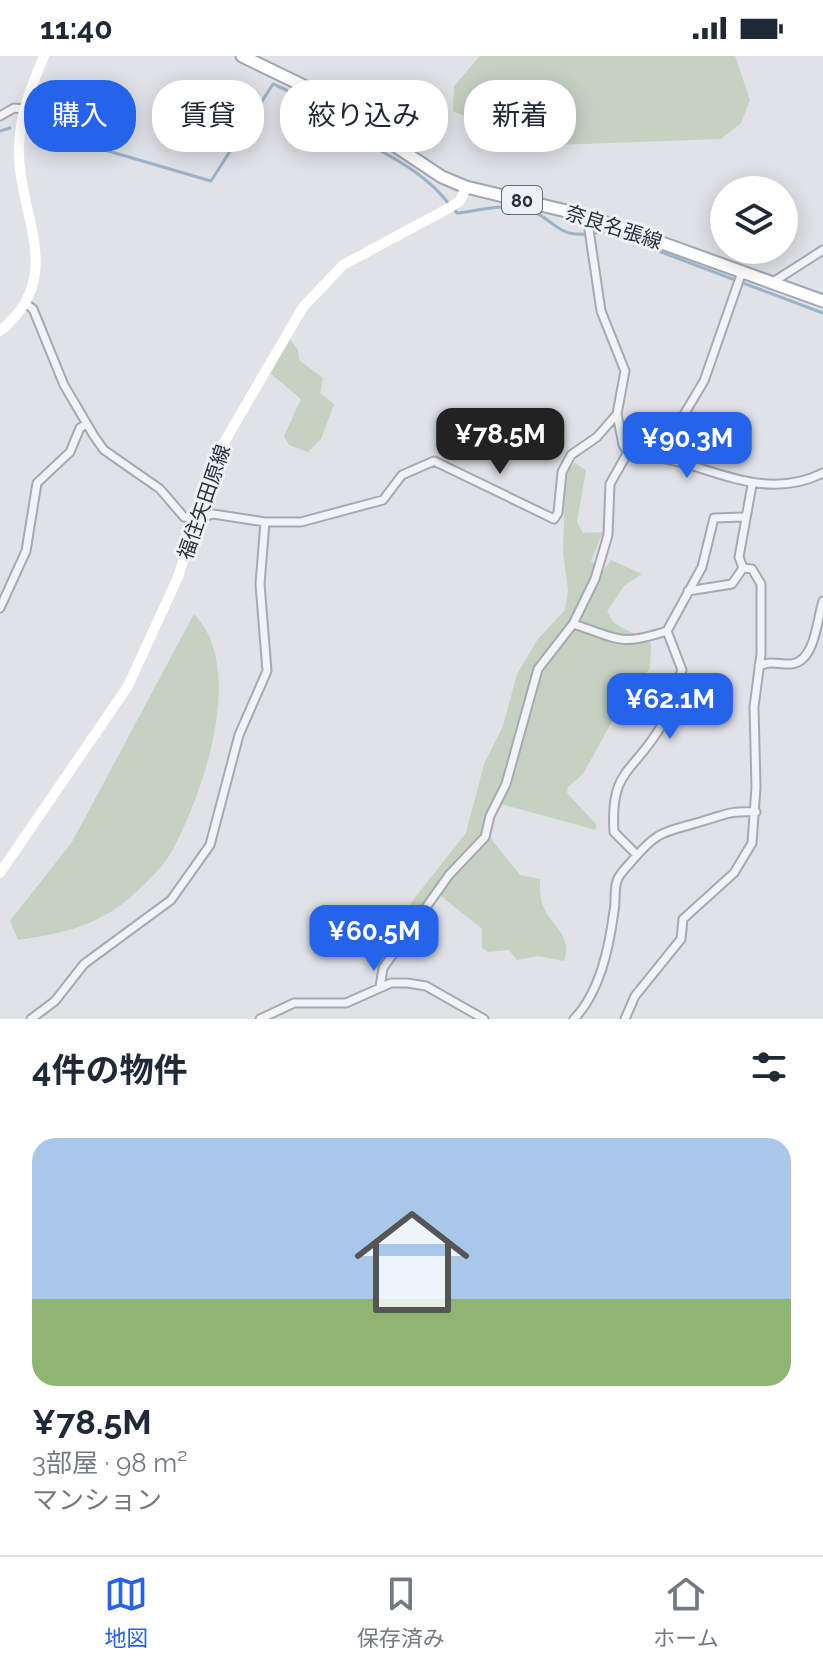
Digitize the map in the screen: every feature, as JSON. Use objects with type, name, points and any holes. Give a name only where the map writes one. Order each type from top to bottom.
[{"type":"main road","points":[[0,331],[25,303],[37,269],[36,238],[18,146],[23,109],[44,56]]},
{"type":"main road","name":"奈良名張線","points":[[242,56],[308,88],[417,162],[466,187],[587,216],[823,301]]},
{"type":"main road","name":"福住矢田原線","points":[[0,873],[128,686],[178,577],[230,428],[303,307],[343,265],[451,207],[460,201],[466,187]]},
{"type":"street","points":[[0,116],[14,108],[23,109]]},
{"type":"street","points":[[587,216],[601,311],[625,371],[617,414],[623,445],[628,452],[752,485],[786,484],[823,473]]},
{"type":"street","points":[[773,282],[823,250]]},
{"type":"street","points":[[658,458],[704,381],[742,272]]},
{"type":"street","points":[[25,303],[33,309],[64,385],[104,450],[149,480],[184,517],[197,519],[213,514],[265,522],[324,518],[359,504],[383,500],[402,475],[434,461],[554,519],[558,513],[562,472],[571,455],[597,437],[617,414]]},
{"type":"street","points":[[0,608],[26,551],[37,483],[70,452],[80,428],[86,424]]},
{"type":"street","points":[[380,987],[383,968],[449,875],[485,837],[490,816],[506,784],[538,669],[573,624],[595,579],[608,535],[610,484],[628,452]]},
{"type":"street","points":[[743,568],[739,557],[743,517],[752,485]]},
{"type":"street","points":[[573,624],[614,641],[637,641],[667,631],[702,567],[714,518],[743,517]]},
{"type":"street","points":[[31,1019],[55,1001],[84,964],[171,900],[210,845],[239,735],[267,671],[260,584],[265,522]]},
{"type":"street","points":[[686,592],[732,584],[743,568]]},
{"type":"street","points":[[625,1019],[635,996],[681,939],[683,919],[734,873],[746,858],[752,843],[756,812],[754,707],[759,666],[761,584],[752,569],[743,568]]},
{"type":"street","points":[[759,666],[769,661],[792,664],[804,656],[815,638],[823,601]]},
{"type":"street","points":[[637,855],[614,832],[612,801],[620,779],[662,726],[682,670],[667,631]]},
{"type":"street","points":[[574,1019],[593,990],[602,965],[613,923],[615,886],[637,855],[655,836],[678,826],[704,821],[723,811],[756,812]]},
{"type":"street","points":[[260,1019],[294,1003],[346,1003],[391,983],[426,986],[484,1019]]},
{"type":"green space","points":[[480,56],[735,56],[750,100],[741,123],[721,139],[576,144],[576,80],[464,80],[464,116],[453,111],[454,86]]},
{"type":"green space","points":[[290,339],[298,350],[299,360],[323,378],[320,393],[334,404],[321,439],[308,452],[289,445],[284,436],[301,399],[270,373]]},
{"type":"green space","points":[[575,463],[586,470],[577,522],[583,533],[603,532],[591,561],[603,571],[611,560],[642,574],[625,585],[607,611],[614,623],[651,643],[650,669],[631,687],[583,774],[568,787],[567,793],[596,824],[596,830],[497,803],[484,830],[520,875],[540,879],[543,907],[566,945],[564,961],[538,956],[517,960],[509,950],[488,952],[482,948],[482,929],[436,892],[395,945],[389,941],[413,900],[466,833],[484,764],[503,726],[517,674],[538,639],[565,610],[568,590],[563,552],[565,491],[568,470]]},
{"type":"green space","points":[[194,614],[210,637],[217,666],[219,698],[207,765],[172,851],[145,884],[95,921],[66,931],[18,940],[10,921],[72,842]]},
{"type":"waterway","points":[[111,152],[211,181],[273,84],[409,167],[449,204]]},
{"type":"waterway","points":[[0,131],[10,128]]},
{"type":"waterway","points":[[454,209],[457,213],[497,207],[520,208],[543,217],[565,232],[587,234],[605,231],[823,313]]}]
